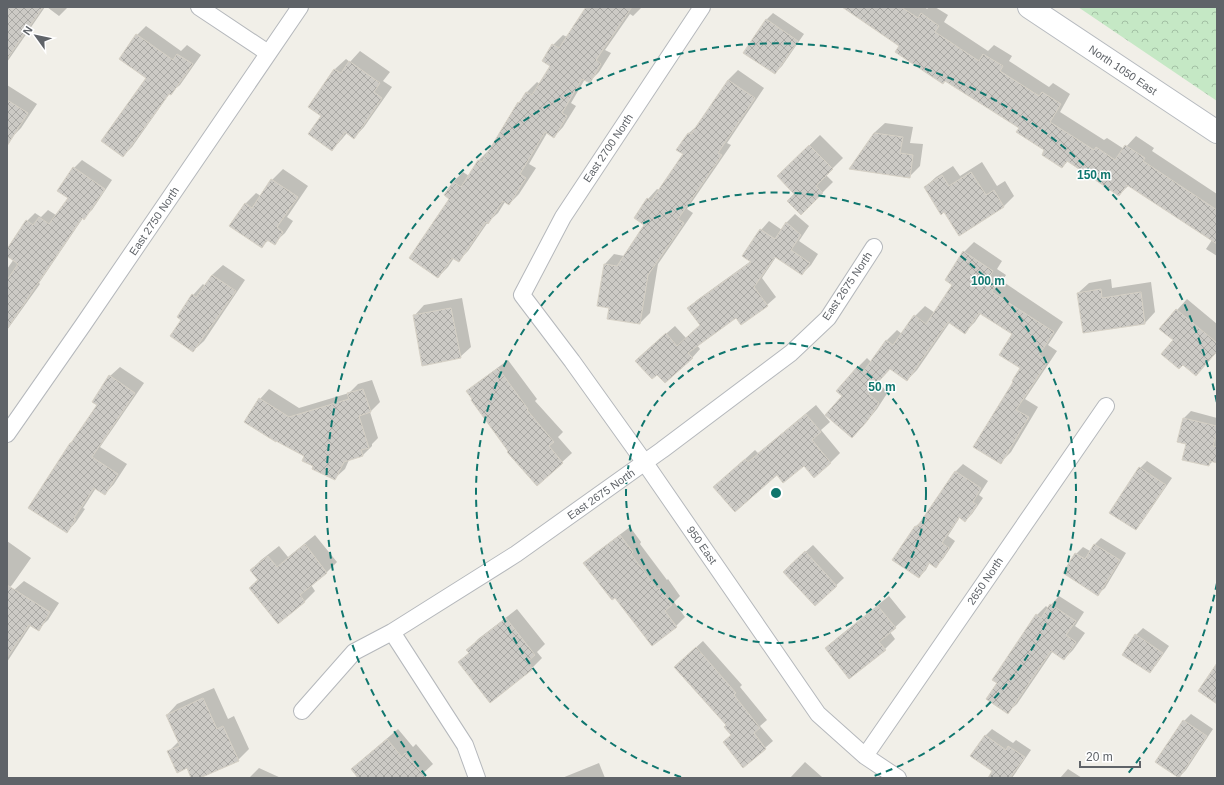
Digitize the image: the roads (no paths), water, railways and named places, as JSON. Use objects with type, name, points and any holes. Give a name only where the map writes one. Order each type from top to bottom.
[{"type":"main road","name":"North 1050 East","points":[[1029,7],[1217,132]]},
{"type":"street","points":[[199,7],[268,53]]},
{"type":"street","name":"East 2750 North","points":[[7,434],[300,7]]},
{"type":"street","name":"East 2700 North","points":[[522,295],[563,217],[702,7]]},
{"type":"street","name":"East 2675 North","points":[[302,711],[354,652],[392,632],[516,554],[645,463],[791,353],[828,318],[874,247]]},
{"type":"street","name":"950 East","points":[[522,295],[572,361],[645,463],[818,714],[865,756],[898,778]]},
{"type":"street","name":"2650 North","points":[[865,756],[1106,406]]},
{"type":"street","points":[[392,632],[465,745],[477,778]]}]
